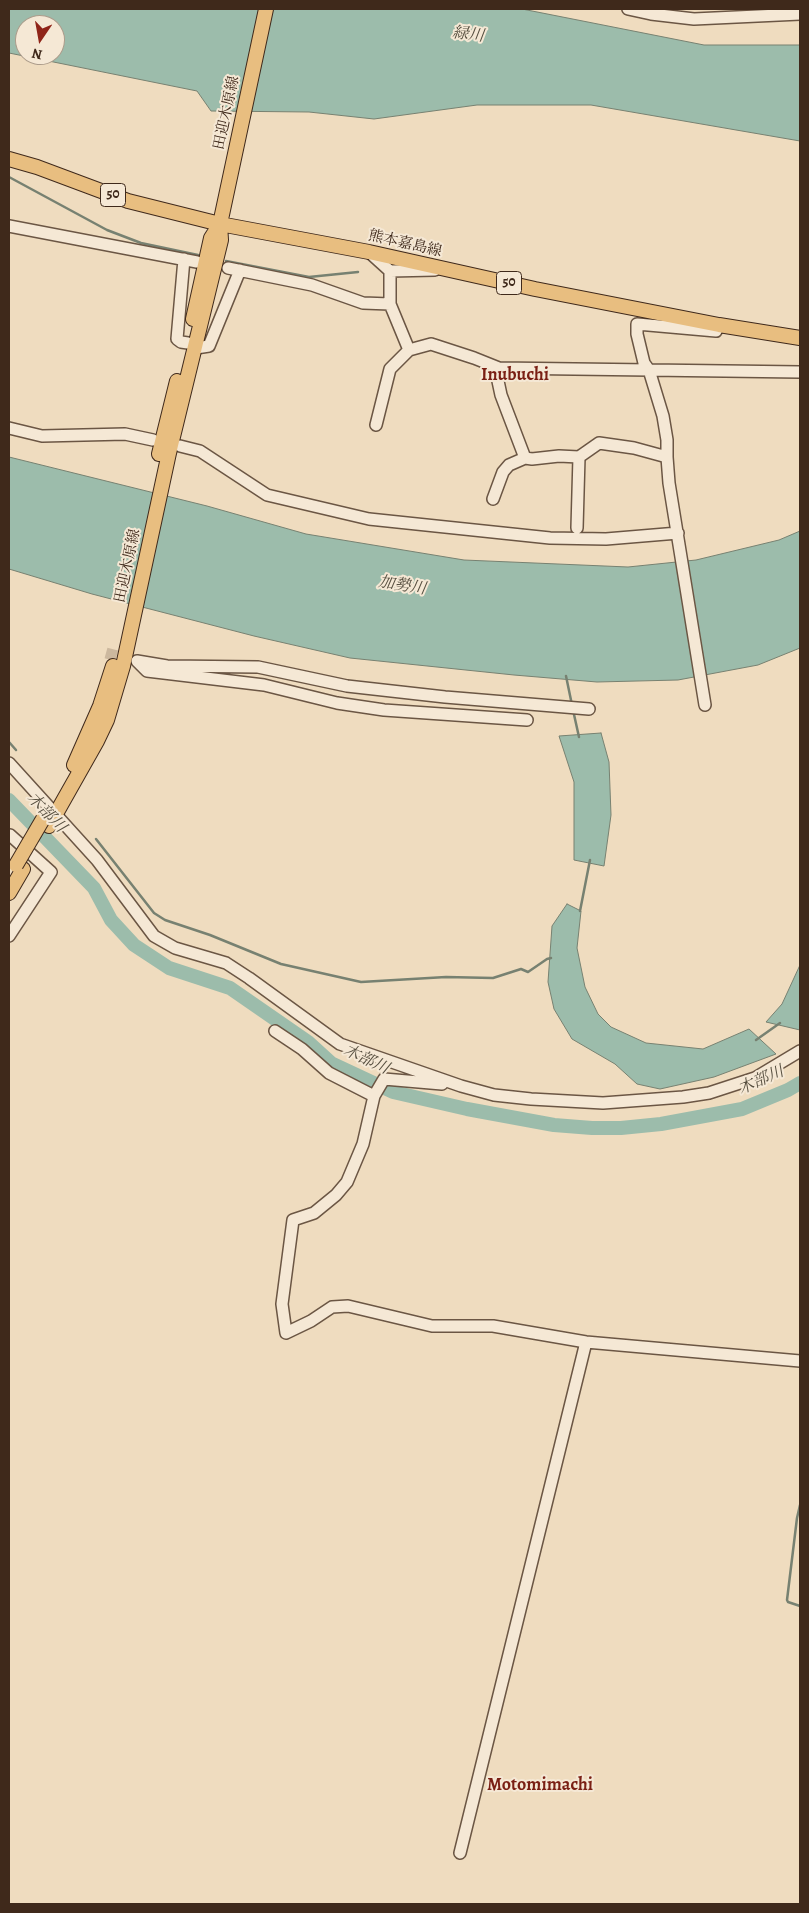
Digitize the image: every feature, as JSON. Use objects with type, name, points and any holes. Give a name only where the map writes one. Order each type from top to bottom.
[{"type":"main road","name":"田迎木原線","points":[[9,893],[16,870],[49,817],[90,732],[130,612],[162,462],[192,345],[211,238],[220,224],[266,9]]},
{"type":"main road","name":"熊本嘉島線","points":[[9,160],[55,174],[128,201],[220,224],[369,252],[719,326],[800,338]]},
{"type":"street","points":[[628,9],[694,19],[800,14]]},
{"type":"street","points":[[9,226],[197,262]]},
{"type":"street","points":[[369,252],[390,271],[447,270]]},
{"type":"street","points":[[184,259],[177,339],[180,342],[192,345],[209,346],[240,270]]},
{"type":"street","points":[[228,268],[312,285],[363,303],[390,304]]},
{"type":"street","points":[[390,271],[390,304],[409,350]]},
{"type":"street","points":[[705,705],[669,483],[667,440],[663,416],[649,370],[644,363],[637,334],[637,324],[716,331],[719,326]]},
{"type":"street","points":[[376,425],[390,369],[409,350],[431,344],[499,368],[800,372]]},
{"type":"street","points":[[499,368],[498,381],[501,395],[525,458]]},
{"type":"street","points":[[9,428],[42,436],[125,434],[153,440]]},
{"type":"street","points":[[493,499],[504,472],[509,465],[525,458],[579,457],[598,443],[634,448],[667,457]]},
{"type":"street","points":[[180,446],[200,451],[267,495],[372,519],[550,538],[606,539],[678,533]]},
{"type":"street","points":[[577,528],[579,457]]},
{"type":"street","points":[[527,720],[384,710],[337,703],[264,685],[146,671],[137,661],[167,666],[258,668],[347,686],[445,697],[589,709]]},
{"type":"street","points":[[9,763],[49,817],[98,860],[154,936],[175,948],[226,963],[340,1044],[461,1086],[494,1095],[602,1104],[709,1093],[756,1078],[800,1051]]},
{"type":"street","points":[[9,837],[10,835],[51,872],[9,936]]},
{"type":"street","points":[[275,1031],[302,1049],[329,1072],[375,1093]]},
{"type":"street","points":[[461,1086],[384,1079],[375,1093],[363,1144],[347,1182],[336,1195],[314,1213],[293,1220],[282,1304],[286,1333],[311,1321],[332,1307],[348,1306],[432,1326],[493,1326],[586,1342],[800,1361]]},
{"type":"street","points":[[460,1853],[586,1342]]},
{"type":"water","name":"緑川","points":[[9,9],[522,9],[704,45],[800,45],[800,141],[591,105],[477,105],[374,119],[309,112],[211,111],[197,91],[65,64],[65,15],[15,15],[15,54],[9,53]]},
{"type":"water","name":"加勢川","points":[[9,457],[207,506],[306,534],[464,560],[628,567],[696,560],[779,540],[800,531],[800,648],[758,665],[678,680],[597,682],[350,658],[254,636],[92,594],[9,569]]},
{"type":"water","points":[[601,733],[609,762],[611,815],[604,866],[574,860],[574,782],[559,736]]},
{"type":"water","points":[[567,904],[581,911],[577,948],[585,987],[598,1014],[611,1027],[646,1043],[703,1049],[749,1029],[776,1054],[714,1077],[660,1089],[637,1084],[615,1064],[572,1039],[554,1009],[548,982],[552,926]]},
{"type":"water","points":[[800,965],[800,1030],[766,1022],[782,1004]]},
{"type":"waterway","points":[[9,177],[107,230],[141,243],[198,255]]},
{"type":"waterway","points":[[226,261],[309,277],[358,272]]},
{"type":"waterway","points":[[566,676],[572,705]]},
{"type":"waterway","points":[[573,710],[579,737]]},
{"type":"waterway","points":[[9,742],[16,750]]},
{"type":"waterway","name":"木部川","points":[[9,800],[94,888],[111,920],[134,945],[169,968],[230,988],[308,1042],[331,1063],[393,1092],[467,1109],[554,1125],[621,1128],[661,1124],[742,1109],[800,1083]]},
{"type":"waterway","points":[[96,839],[154,913],[165,920],[210,935],[281,964],[361,982],[446,977],[493,978],[521,969],[528,972],[551,958]]},
{"type":"waterway","points":[[580,911],[590,860]]},
{"type":"waterway","points":[[756,1040],[780,1023]]},
{"type":"waterway","points":[[800,1505],[787,1600],[800,1606]]},
{"type":"tunnel","points":[[106,653],[132,660]]},
{"type":"district","name":"Inubuchi","points":[[515,376]]},
{"type":"district","name":"Motomimachi","points":[[540,1786]]}]
